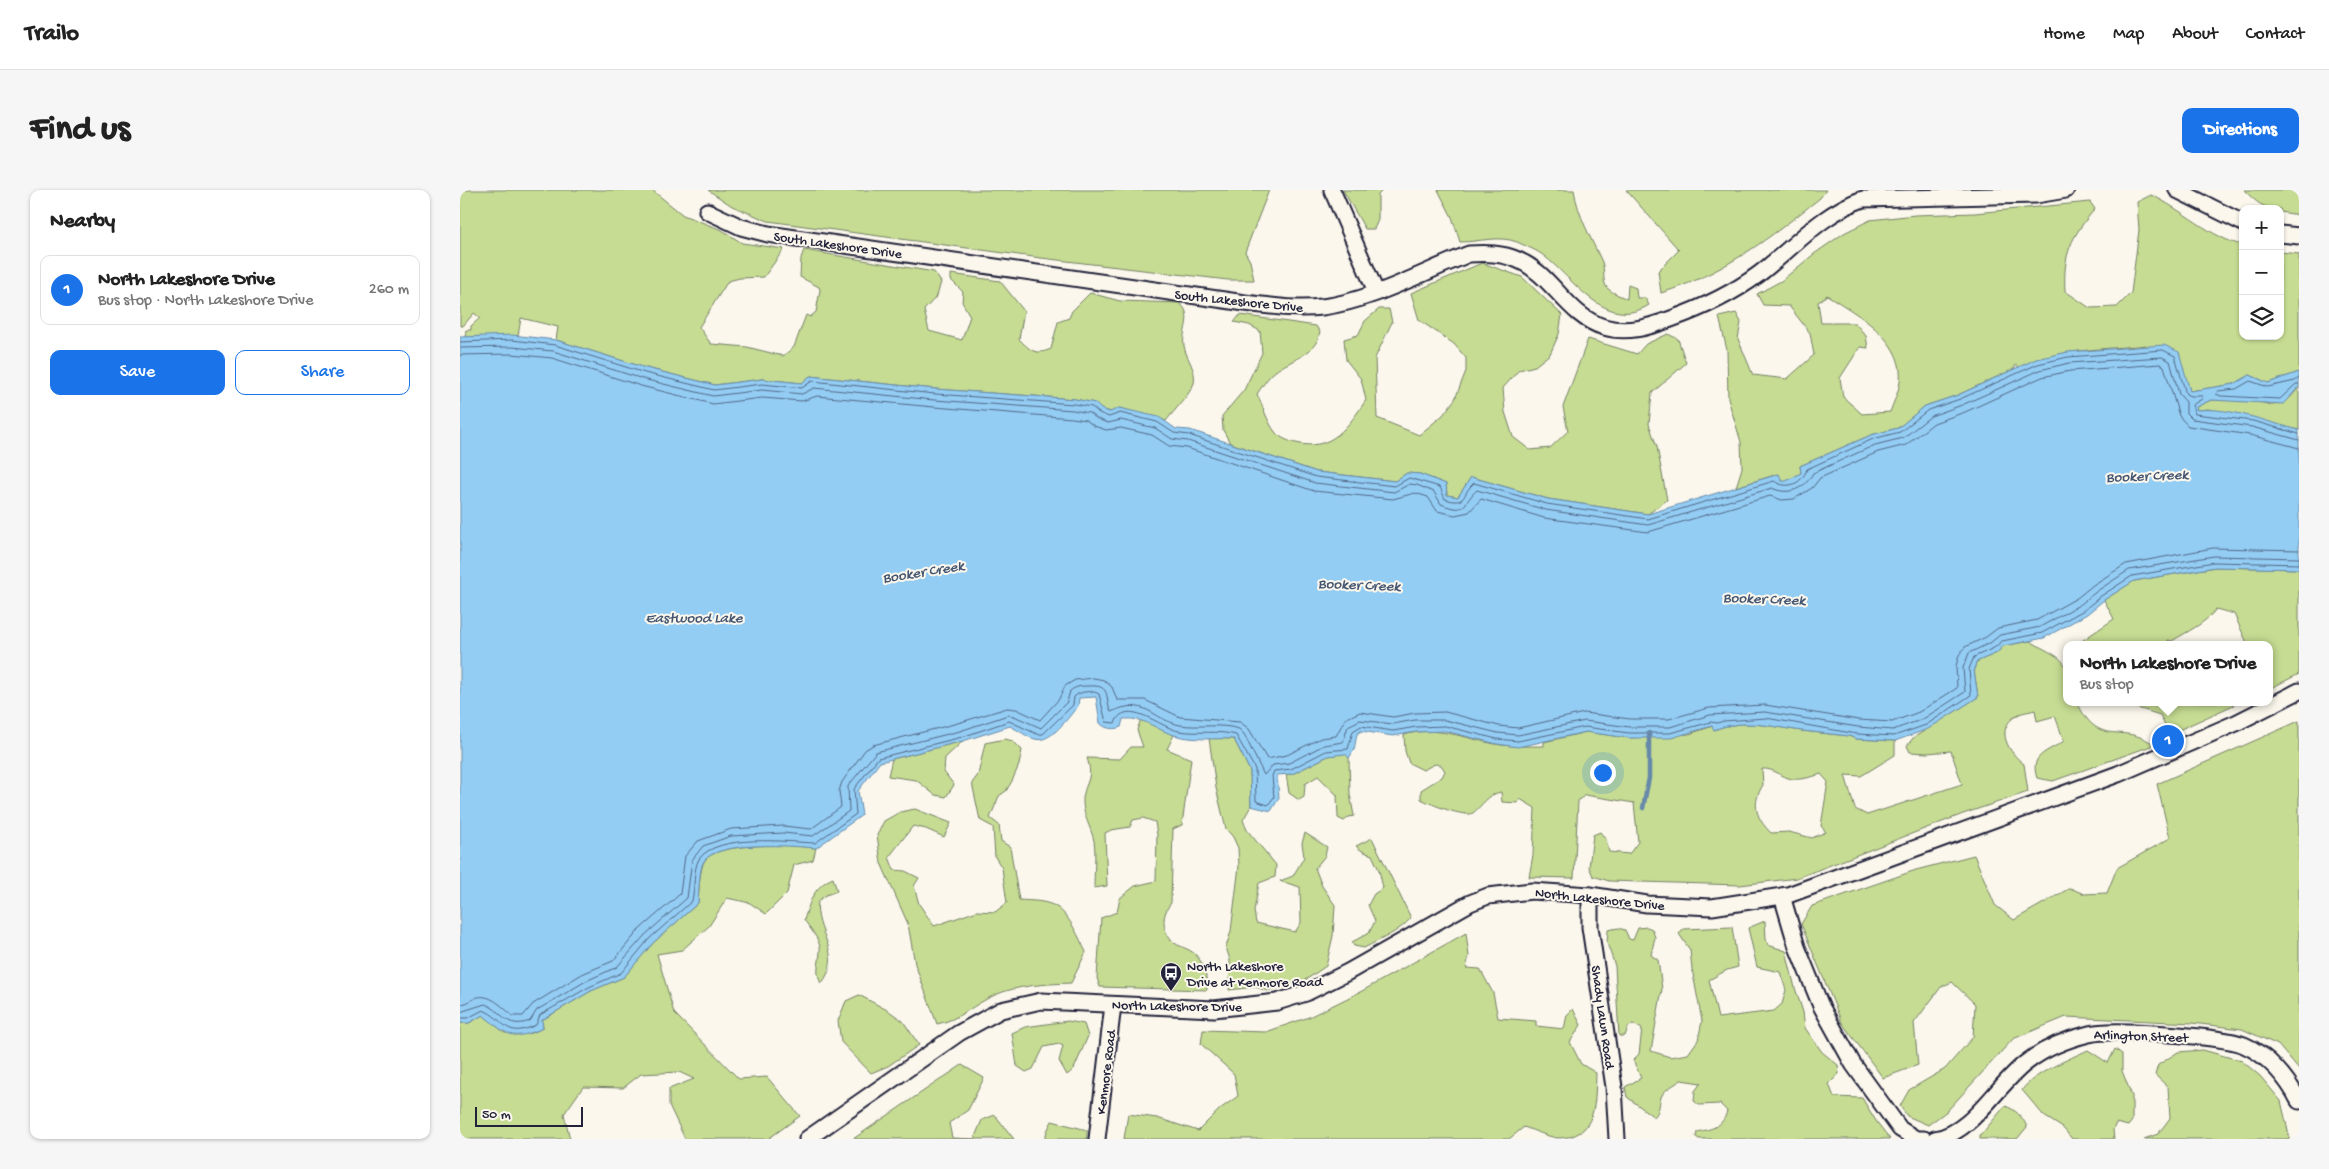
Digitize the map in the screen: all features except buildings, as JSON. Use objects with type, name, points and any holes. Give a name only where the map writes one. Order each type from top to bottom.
[{"type":"street","points":[[1332,190],[1376,292]]},
{"type":"street","name":"South Lakeshore Drive","points":[[707,211],[741,227],[768,234],[1245,303],[1295,308],[1322,307],[1348,302],[1469,254],[1489,253],[1520,260],[1544,280],[1575,312],[1591,322],[1623,330],[1641,328],[1677,317],[1736,290],[1759,274],[1827,218],[1862,195],[2036,195],[2066,190]]},
{"type":"street","points":[[2177,190],[2239,221]]},
{"type":"street","points":[[2284,234],[2299,236]]},
{"type":"street","name":"North Lakeshore Drive","points":[[2273,704],[2299,691]]},
{"type":"street","name":"North Lakeshore Drive","points":[[807,1139],[951,1038],[1001,1010],[1041,1000],[1113,1005],[1214,1008],[1277,1002],[1306,993],[1348,972],[1447,914],[1488,896],[1532,890],[1590,895],[1648,904],[1712,907],[1782,896],[2118,774],[2236,723],[2269,706]]},
{"type":"street","name":"Shady Lawn Road","points":[[1590,895],[1590,927],[1614,1086],[1617,1139]]},
{"type":"street","points":[[1782,896],[1798,947],[1821,1006],[1853,1064],[1900,1128],[1916,1138],[1924,1139]]},
{"type":"street","name":"Kenmore Road","points":[[1098,1139],[1113,1005]]},
{"type":"street","name":"Arlington Street","points":[[1935,1139],[1945,1138],[1961,1128],[2026,1063],[2063,1043],[2090,1033],[2123,1032],[2205,1038],[2244,1045],[2269,1062],[2282,1074],[2299,1101]]},
{"type":"green space","points":[[460,190],[652,190],[683,215],[722,230],[742,243],[784,249],[764,277],[740,278],[728,281],[699,327],[711,344],[747,347],[783,356],[794,347],[806,315],[810,317],[816,312],[820,290],[819,287],[800,277],[801,258],[804,250],[934,272],[941,282],[937,296],[924,310],[929,331],[962,340],[970,316],[962,302],[963,292],[951,280],[951,274],[1000,281],[1024,311],[1019,339],[1030,349],[1037,352],[1051,349],[1058,322],[1069,318],[1072,311],[1090,293],[1120,301],[1179,303],[1184,307],[1187,317],[1184,346],[1193,369],[1194,383],[1186,397],[1166,421],[1119,408],[1111,412],[1101,409],[1095,403],[1075,399],[935,389],[810,376],[802,383],[762,379],[715,385],[646,368],[556,340],[558,327],[521,318],[518,336],[465,337],[466,330],[471,330],[471,326],[480,318],[474,313],[463,326],[460,326]]},
{"type":"green space","points":[[708,190],[1269,190],[1245,252],[1250,261],[1254,280],[1228,280],[1041,258],[768,221],[732,206]]},
{"type":"green space","points":[[1343,190],[1383,190],[1378,195],[1378,220],[1374,229],[1365,229]]},
{"type":"green space","points":[[1438,190],[1574,190],[1589,236],[1602,262],[1607,288],[1627,299],[1628,285],[1636,288],[1637,298],[1645,298],[1649,305],[1633,312],[1619,312],[1605,307],[1591,299],[1541,254],[1517,242],[1496,239],[1460,242],[1452,217]]},
{"type":"green space","points":[[1626,190],[1826,190],[1820,198],[1802,213],[1745,253],[1705,276],[1661,293],[1658,271],[1679,250]]},
{"type":"green space","points":[[2244,190],[2299,190],[2299,215],[2284,213],[2284,205],[2262,205]]},
{"type":"green space","points":[[2151,195],[2220,237],[2239,244],[2239,340],[2284,340],[2284,252],[2299,254],[2299,372],[2268,383],[2250,375],[2235,384],[2190,391],[2188,385],[2146,345],[2097,349],[2050,356],[2019,367],[2016,365],[2014,369],[1958,395],[1925,406],[1898,428],[1871,435],[1800,466],[1801,473],[1786,482],[1782,481],[1778,474],[1736,487],[1742,468],[1741,442],[1728,399],[1727,350],[1719,317],[1736,313],[1741,322],[1738,339],[1753,375],[1787,379],[1814,355],[1810,333],[1789,306],[1763,305],[1757,294],[1781,281],[1844,233],[1870,220],[1915,215],[1975,213],[2090,202],[2095,209],[2074,237],[2067,256],[2065,291],[2090,308],[2117,307],[2131,293],[2139,230],[2137,202]],"holes":[[[1827,295],[1853,311],[1889,343],[1896,356],[1900,371],[1899,387],[1890,412],[1862,414],[1843,397],[1840,378],[1860,347],[1868,348],[1866,336],[1855,323],[1821,323],[1818,302]]]},
{"type":"green space","points":[[1482,263],[1522,277],[1562,315],[1559,334],[1550,354],[1535,366],[1519,370],[1503,388],[1505,412],[1513,437],[1530,450],[1550,448],[1568,431],[1563,407],[1588,339],[1637,354],[1646,344],[1668,334],[1678,339],[1686,363],[1652,393],[1649,424],[1657,447],[1667,500],[1648,514],[1548,499],[1471,477],[1458,497],[1447,495],[1446,484],[1420,474],[1407,473],[1395,481],[1317,472],[1230,443],[1223,430],[1222,416],[1244,390],[1262,353],[1260,331],[1249,325],[1234,322],[1240,315],[1316,326],[1320,332],[1317,341],[1307,353],[1277,370],[1265,382],[1257,394],[1277,435],[1291,442],[1308,445],[1319,444],[1337,435],[1345,428],[1366,400],[1361,379],[1346,360],[1344,339],[1358,335],[1365,321],[1379,309],[1389,309],[1392,322],[1375,358],[1377,418],[1419,435],[1443,415],[1455,399],[1466,371],[1466,358],[1454,344],[1419,320],[1411,293]]},
{"type":"green space","points":[[2299,387],[2299,430],[2208,409],[2197,410],[2196,407],[2211,400],[2254,401],[2272,405],[2291,397]]},
{"type":"green space","points":[[2215,567],[2299,569],[2299,674],[2273,687],[2273,641],[2246,641],[2234,614],[2216,609],[2196,627],[2172,641],[2082,641],[2114,619],[2104,600],[2134,581]]},
{"type":"green space","points":[[2030,641],[2053,654],[2063,662],[2063,706],[2079,706],[2093,725],[2102,730],[2140,737],[2152,743],[2151,746],[2053,781],[2037,778],[2035,770],[2038,759],[2046,751],[2064,741],[2055,716],[2037,721],[2035,710],[2020,714],[2009,721],[2005,734],[2006,741],[2013,754],[2024,764],[2028,792],[1963,814],[1797,878],[1740,885],[1609,881],[1593,876],[1589,867],[1593,835],[1600,832],[1606,839],[1609,852],[1629,854],[1638,842],[1634,803],[1585,795],[1578,801],[1574,878],[1529,877],[1533,855],[1535,808],[1520,799],[1518,803],[1502,802],[1501,792],[1493,795],[1473,813],[1469,814],[1447,810],[1425,801],[1421,799],[1421,790],[1442,777],[1445,771],[1441,765],[1435,764],[1423,770],[1409,763],[1405,751],[1404,735],[1427,731],[1501,745],[1544,746],[1544,742],[1586,732],[1629,738],[1689,734],[1713,726],[1714,730],[1725,726],[1747,724],[1849,736],[1856,739],[1895,741],[1895,755],[1861,776],[1845,775],[1855,809],[1867,815],[1962,784],[1951,751],[1910,752],[1907,746],[1913,738],[1978,697],[1974,670],[1976,662],[1997,653],[2003,646]],"holes":[[[1762,769],[1774,771],[1792,779],[1803,779],[1821,774],[1828,782],[1821,826],[1826,832],[1812,838],[1789,832],[1771,833],[1762,822],[1756,805],[1763,785]]]},
{"type":"green space","points":[[2131,706],[2231,706],[2170,734],[2160,715]]},
{"type":"green space","points":[[1141,719],[1174,735],[1167,749],[1191,759],[1182,825],[1173,829],[1171,903],[1164,917],[1164,927],[1172,941],[1193,952],[1201,962],[1206,976],[1207,990],[1100,987],[1097,978],[1101,918],[1117,912],[1120,898],[1135,886],[1156,881],[1157,835],[1155,822],[1143,818],[1133,820],[1130,827],[1111,830],[1105,833],[1107,886],[1094,888],[1094,841],[1083,805],[1090,771],[1087,758],[1120,759],[1131,747],[1143,747],[1137,730]]},
{"type":"green space","points":[[2299,721],[2299,1070],[2278,1045],[2242,1029],[2192,1023],[2066,1017],[2013,1039],[1947,1111],[1928,1125],[1907,1116],[1900,1106],[1909,1090],[1945,1069],[1973,1037],[1975,1004],[1952,982],[1941,987],[1914,1023],[1918,1065],[1883,1078],[1842,1023],[1801,924],[1812,906],[1916,870],[1974,855],[1995,905],[2014,920],[2070,888],[2084,894],[2107,893],[2117,868],[2170,838],[2157,784]]},
{"type":"green space","points":[[1209,738],[1234,739],[1250,771],[1251,806],[1243,820],[1247,830],[1276,865],[1275,877],[1259,883],[1254,911],[1256,923],[1295,932],[1301,923],[1300,887],[1280,881],[1293,876],[1304,857],[1302,843],[1305,833],[1327,847],[1325,856],[1315,868],[1322,886],[1335,905],[1333,936],[1326,966],[1307,979],[1267,991],[1256,987],[1229,990],[1230,960],[1226,947],[1231,931],[1239,866],[1238,848],[1233,837],[1226,829],[1216,788]]},
{"type":"green space","points":[[1005,739],[1013,741],[1022,750],[1019,765],[1012,781],[1006,791],[999,796],[990,818],[999,825],[1001,841],[1010,847],[1019,900],[1044,902],[1058,908],[1071,923],[1086,952],[1071,983],[1013,989],[995,995],[952,1019],[937,1024],[915,964],[908,924],[881,863],[877,835],[884,821],[900,812],[915,809],[951,823],[944,837],[926,829],[913,826],[889,857],[894,870],[905,871],[919,878],[914,886],[919,904],[934,926],[977,911],[995,912],[1007,903],[1002,868],[995,857],[993,827],[980,820],[972,783],[978,775],[985,743]]},
{"type":"green space","points":[[963,741],[945,758],[944,772],[954,785],[946,797],[935,795],[916,780],[888,776],[892,759]]},
{"type":"green space","points":[[1345,753],[1349,758],[1350,794],[1354,816],[1344,821],[1338,818],[1337,795],[1318,776],[1305,784],[1304,797],[1299,800],[1289,793],[1286,774],[1292,774],[1328,756]]},
{"type":"green space","points":[[1372,838],[1411,918],[1395,931],[1364,948],[1354,946],[1352,942],[1369,933],[1375,921],[1368,905],[1374,894],[1383,888],[1379,870],[1372,855],[1356,846]]},
{"type":"green space","points":[[783,845],[816,848],[813,860],[794,865],[787,893],[766,914],[750,903],[727,898],[709,926],[682,950],[657,954],[674,1013],[739,1079],[767,1077],[800,1116],[768,1139],[685,1139],[669,1105],[669,1089],[694,1079],[679,1072],[641,1074],[623,1088],[583,1087],[564,1114],[570,1139],[460,1139],[460,1023],[469,1023],[483,1015],[505,1033],[532,1033],[543,1028],[542,1020],[591,991],[624,977],[653,943],[698,903],[699,884],[703,864],[707,857],[726,849]]},
{"type":"green space","points":[[833,878],[837,891],[826,895],[818,901],[820,922],[830,952],[828,973],[821,984],[818,971],[819,944],[804,920],[811,900],[817,890],[821,885]]},
{"type":"green space","points":[[1765,921],[1768,945],[1786,951],[1803,1012],[1805,1028],[1822,1052],[1838,1065],[1839,1074],[1829,1084],[1834,1097],[1862,1098],[1890,1139],[1699,1139],[1696,1137],[1697,1132],[1720,1124],[1727,1111],[1720,1104],[1699,1105],[1694,1101],[1695,1091],[1701,1083],[1681,1080],[1668,1089],[1662,1095],[1658,1112],[1654,1117],[1627,1097],[1625,1087],[1641,1078],[1633,1060],[1639,1054],[1642,1029],[1633,1024],[1628,1027],[1625,1036],[1619,1036],[1615,966],[1607,943],[1608,930],[1618,928],[1625,930],[1629,939],[1633,940],[1638,928],[1647,927],[1652,929],[1655,937],[1651,955],[1658,960],[1662,989],[1651,1051],[1670,1057],[1688,1054],[1698,1040],[1702,1021],[1690,950],[1679,934],[1683,929],[1732,927],[1738,967],[1727,970],[1709,980],[1718,1018],[1774,1011],[1782,1004],[1786,990],[1780,972],[1757,967],[1748,928]]},
{"type":"green space","points":[[1466,933],[1469,956],[1466,968],[1480,969],[1493,993],[1498,1018],[1536,1021],[1536,1026],[1564,1029],[1567,1015],[1573,1009],[1581,1025],[1570,1042],[1581,1064],[1596,1073],[1592,1116],[1580,1132],[1570,1137],[1557,1138],[1524,1127],[1509,1139],[1124,1139],[1128,1114],[1157,1118],[1198,1131],[1220,1109],[1238,1096],[1234,1074],[1201,1044],[1203,1030],[1266,1032],[1309,1017],[1362,991]]},
{"type":"green space","points":[[859,995],[903,1021],[919,1045],[888,1066],[871,1073],[841,1042],[838,1021],[846,1001]]},
{"type":"green space","points":[[1068,1021],[1084,1024],[1088,1036],[1074,1069],[1067,1075],[1059,1061],[1063,1046],[1059,1044],[1044,1047],[1033,1069],[1026,1072],[1017,1066],[1012,1033],[1025,1027]]},
{"type":"green space","points":[[2115,1049],[2122,1054],[2122,1071],[2132,1096],[2132,1121],[2128,1126],[2116,1123],[2113,1130],[2114,1139],[2072,1139],[2063,1128],[2044,1116],[2022,1090],[2043,1072],[2088,1050],[2108,1063]]},
{"type":"green space","points":[[2203,1050],[2242,1061],[2260,1076],[2281,1101],[2290,1139],[2144,1139],[2158,1134],[2170,1118],[2168,1087],[2155,1075],[2158,1065],[2178,1052]]},
{"type":"green space","points":[[962,1065],[984,1078],[968,1110],[949,1123],[952,1138],[974,1139],[853,1139]]},
{"type":"green space","points":[[2005,1106],[2018,1114],[2027,1127],[2017,1139],[1980,1139],[1980,1136]]},
{"type":"green space","points":[[995,1115],[1014,1139],[974,1139],[982,1120]]},
{"type":"green space","points":[[1052,1121],[1087,1130],[1087,1139],[1045,1139]]},
{"type":"water","name":"Eastwood Lake","points":[[512,335],[556,340],[646,368],[715,385],[762,379],[802,383],[810,376],[935,389],[1075,399],[1095,403],[1101,409],[1110,412],[1119,408],[1159,417],[1176,429],[1190,430],[1317,472],[1395,481],[1407,473],[1420,474],[1446,484],[1447,495],[1458,497],[1471,477],[1548,499],[1648,514],[1779,474],[1782,481],[1786,481],[1801,473],[1800,466],[1871,435],[1898,428],[1925,406],[1958,395],[2036,359],[2068,352],[2164,345],[2179,352],[2190,391],[2234,384],[2250,375],[2268,383],[2299,372],[2299,387],[2283,404],[2211,400],[2196,407],[2197,410],[2236,413],[2299,430],[2299,569],[2215,567],[2134,581],[2104,600],[2087,614],[2044,638],[2003,646],[1997,653],[1976,662],[1974,670],[1978,697],[1928,729],[1895,741],[1856,739],[1849,736],[1747,724],[1725,726],[1714,730],[1712,726],[1671,738],[1629,738],[1586,732],[1518,747],[1497,744],[1445,731],[1416,732],[1393,736],[1361,731],[1357,734],[1354,750],[1349,758],[1345,754],[1328,756],[1292,774],[1277,775],[1279,798],[1271,811],[1251,806],[1250,771],[1234,739],[1181,737],[1167,733],[1144,722],[1131,719],[1123,719],[1121,727],[1107,728],[1100,723],[1096,697],[1079,698],[1078,706],[1065,722],[1053,733],[1041,739],[1029,737],[1010,726],[963,741],[880,762],[858,791],[862,815],[816,848],[757,846],[740,847],[712,854],[702,864],[698,903],[653,943],[624,977],[591,991],[542,1020],[543,1028],[524,1035],[517,1035],[504,1032],[483,1015],[469,1023],[460,1023],[460,337]]},
{"type":"waterway","points":[[1643,808],[1649,778],[1649,733]]},
{"type":"place","name":"North Lakeshore Drive","points":[[2168,741]]},
{"type":"place","name":"North Lakeshore Drive at Kenmore Road","points":[[1171,992]]},
{"type":"water label","name":"Booker Creek","points":[[2147,475]]},
{"type":"water label","name":"Booker Creek","points":[[923,571]]},
{"type":"water label","name":"Booker Creek","points":[[1359,584]]},
{"type":"water label","name":"Booker Creek","points":[[1764,598]]}]
